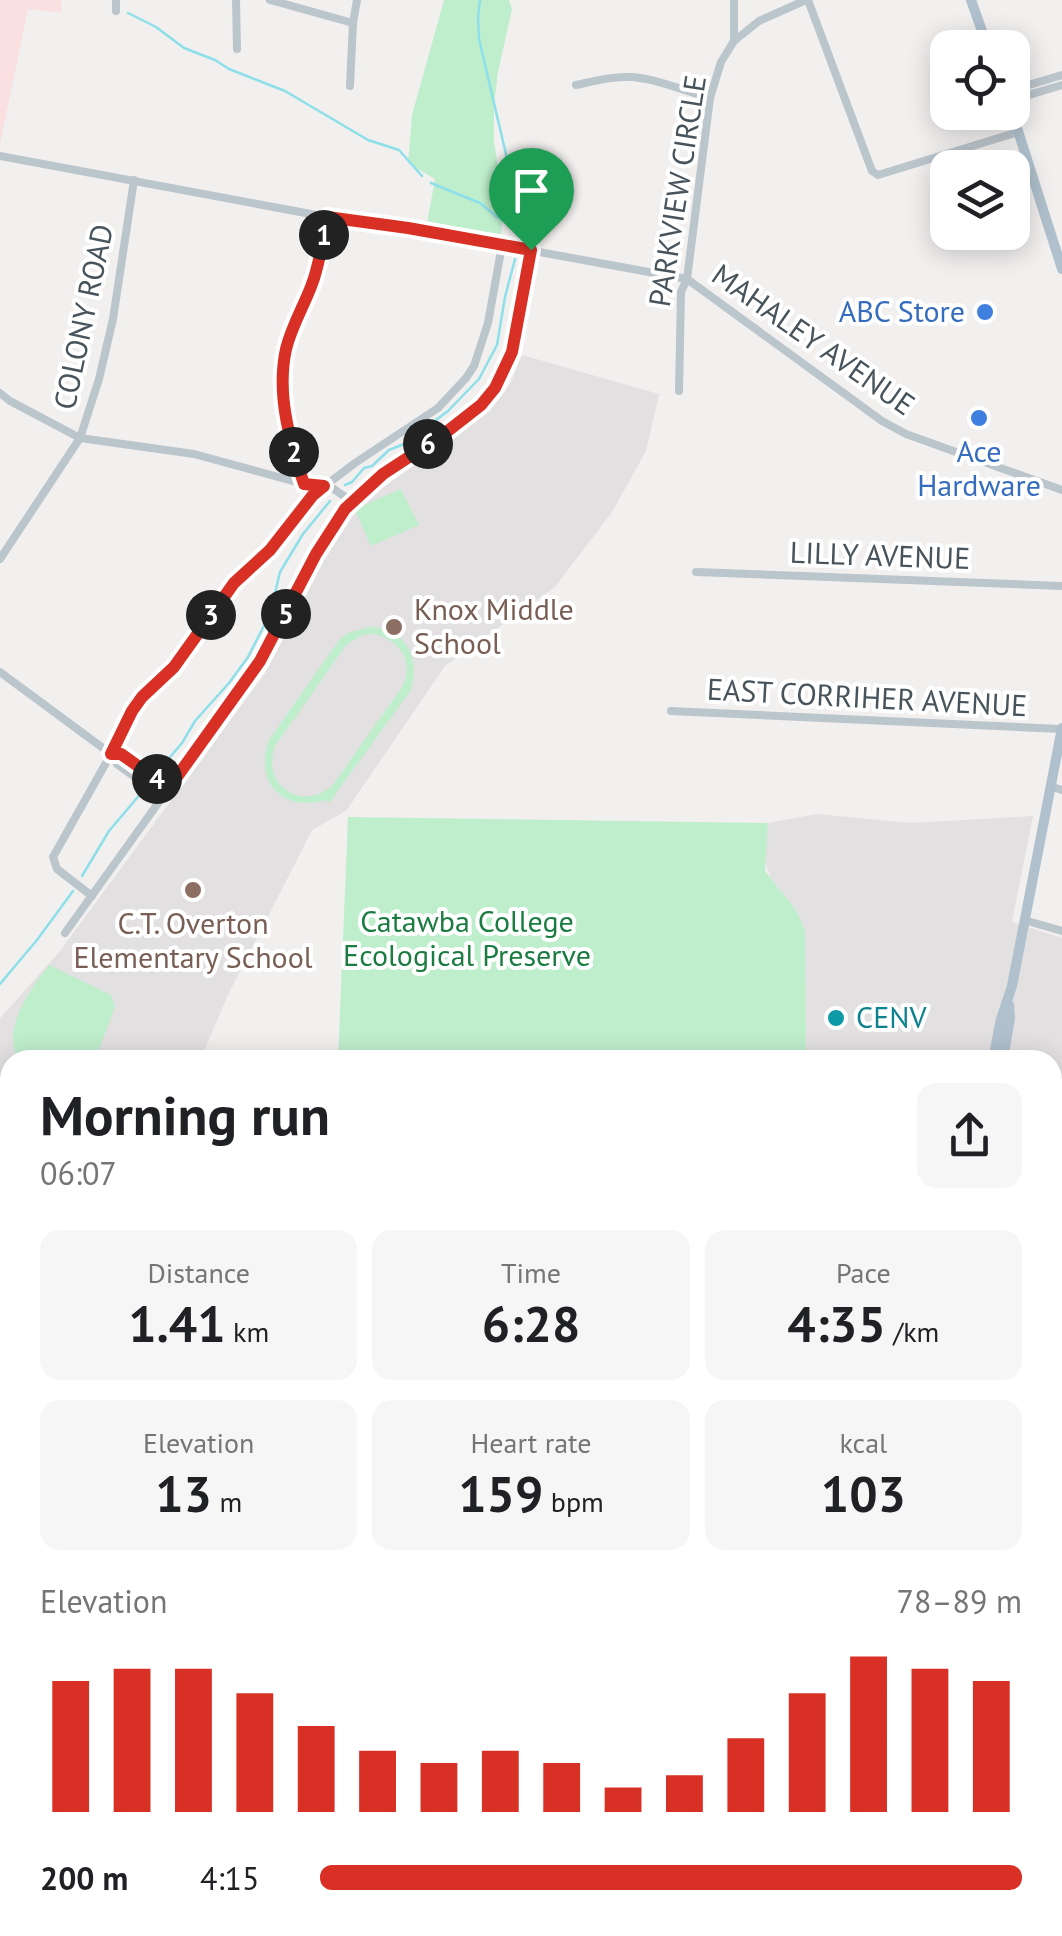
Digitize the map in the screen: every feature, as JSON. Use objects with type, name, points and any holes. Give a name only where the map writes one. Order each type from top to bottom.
[{"type":"main road","points":[[971,0],[982,30]]},
{"type":"main road","points":[[1018,132],[1060,252],[1062,269]]},
{"type":"main road","points":[[995,1050],[1057,789],[1062,728]]},
{"type":"main road","points":[[1005,1050],[1010,1018],[1008,999]]},
{"type":"street","points":[[116,0],[116,12]]},
{"type":"street","points":[[236,0],[237,49]]},
{"type":"street","points":[[270,0],[352,23]]},
{"type":"street","points":[[350,86],[352,23],[358,0]]},
{"type":"street","name":"PARKVIEW CIRCLE","points":[[679,391],[681,292],[686,279],[710,98],[721,62],[734,41],[734,0]]},
{"type":"street","points":[[734,41],[759,21],[807,0],[872,171],[878,175],[1018,132]]},
{"type":"street","points":[[1030,85],[1062,76]]},
{"type":"street","points":[[576,84],[630,77],[710,98]]},
{"type":"street","points":[[1030,95],[1062,85]]},
{"type":"street","name":"MAHALEY AVENUE","points":[[0,156],[686,279],[882,421],[906,434],[1062,490]]},
{"type":"street","name":"COLONY ROAD","points":[[0,559],[80,438],[100,379],[113,318],[134,180]]},
{"type":"street","points":[[304,484],[284,413],[284,366],[297,316],[317,270],[327,217]]},
{"type":"street","points":[[92,896],[57,869],[53,857],[132,711],[174,667],[234,583],[270,550],[313,495],[438,408],[466,378],[488,323],[502,245]]},
{"type":"street","points":[[66,933],[260,661],[316,554],[352,502],[383,474],[444,434],[489,398],[512,352],[531,250]]},
{"type":"street","points":[[0,393],[80,438],[194,454],[334,489],[352,502]]},
{"type":"street","name":"LILLY AVENUE","points":[[696,572],[1062,586]]},
{"type":"street","points":[[0,672],[162,797]]},
{"type":"street","name":"EAST CORRIHER AVENUE","points":[[671,712],[1062,728]]},
{"type":"street","points":[[111,754],[121,754],[169,788]]},
{"type":"street","points":[[1024,920],[1062,932]]},
{"type":"shaded area","points":[[0,0],[61,0],[62,13],[28,9],[0,144]]},
{"type":"shaded area","name":"Knox Middle School","points":[[522,355],[659,394],[646,451],[612,512],[555,587],[445,666],[346,811],[312,830],[204,1050],[0,1050],[0,1018],[60,951],[266,672],[350,515],[490,410],[510,384]]},
{"type":"shaded area","points":[[816,814],[911,823],[1033,816],[1012,922],[1062,938],[1062,1050],[806,1050],[805,930],[796,910],[771,879],[765,861],[768,823]]},
{"type":"green space","points":[[444,0],[509,0],[512,9],[494,104],[494,142],[504,203],[501,235],[427,223],[435,179],[408,163],[412,115]]},
{"type":"green space","points":[[401,489],[419,525],[371,546],[356,512]]},
{"type":"green space","points":[[382,628],[401,638],[414,666],[411,690],[329,803],[296,802],[275,791],[269,781],[265,755],[269,740],[339,640],[348,633]],"holes":[[[363,635],[383,637],[403,653],[407,669],[402,687],[332,786],[308,796],[287,790],[274,772],[275,746],[347,644]]]},
{"type":"green space","name":"Catawba College Ecological Preserve","points":[[348,817],[768,823],[765,871],[796,910],[805,930],[806,1050],[338,1050]]},
{"type":"green space","points":[[49,965],[111,995],[115,1007],[99,1050],[15,1050],[15,1023]]},
{"type":"waterway","points":[[480,0],[479,39],[513,184],[512,225]]},
{"type":"waterway","points":[[128,13],[184,48],[285,91],[368,140],[399,150],[422,176]]},
{"type":"waterway","points":[[431,183],[480,203],[508,222],[519,236]]},
{"type":"waterway","points":[[345,485],[448,411],[479,379],[497,345],[515,259]]},
{"type":"waterway","points":[[158,771],[248,657],[270,614],[280,572],[303,534],[330,501]]},
{"type":"waterway","points":[[82,876],[109,831],[142,792]]},
{"type":"waterway","points":[[0,984],[73,891]]},
{"type":"place","name":"ABC Store","points":[[985,312]]},
{"type":"place","name":"Ace Hardware","points":[[979,418]]},
{"type":"place","name":"Knox Middle School","points":[[394,627]]},
{"type":"place","name":"C.T. Overton Elementary School","points":[[193,890]]},
{"type":"place","name":"CENV","points":[[836,1018]]},
{"type":"route","points":[[327,217],[531,250],[512,352],[489,398],[444,434],[383,474],[345,509],[316,554],[274,639],[169,788],[121,754],[111,754],[142,697],[174,667],[234,583],[270,550],[324,486],[304,484],[284,413],[284,366],[297,316],[317,270],[327,217]]}]
